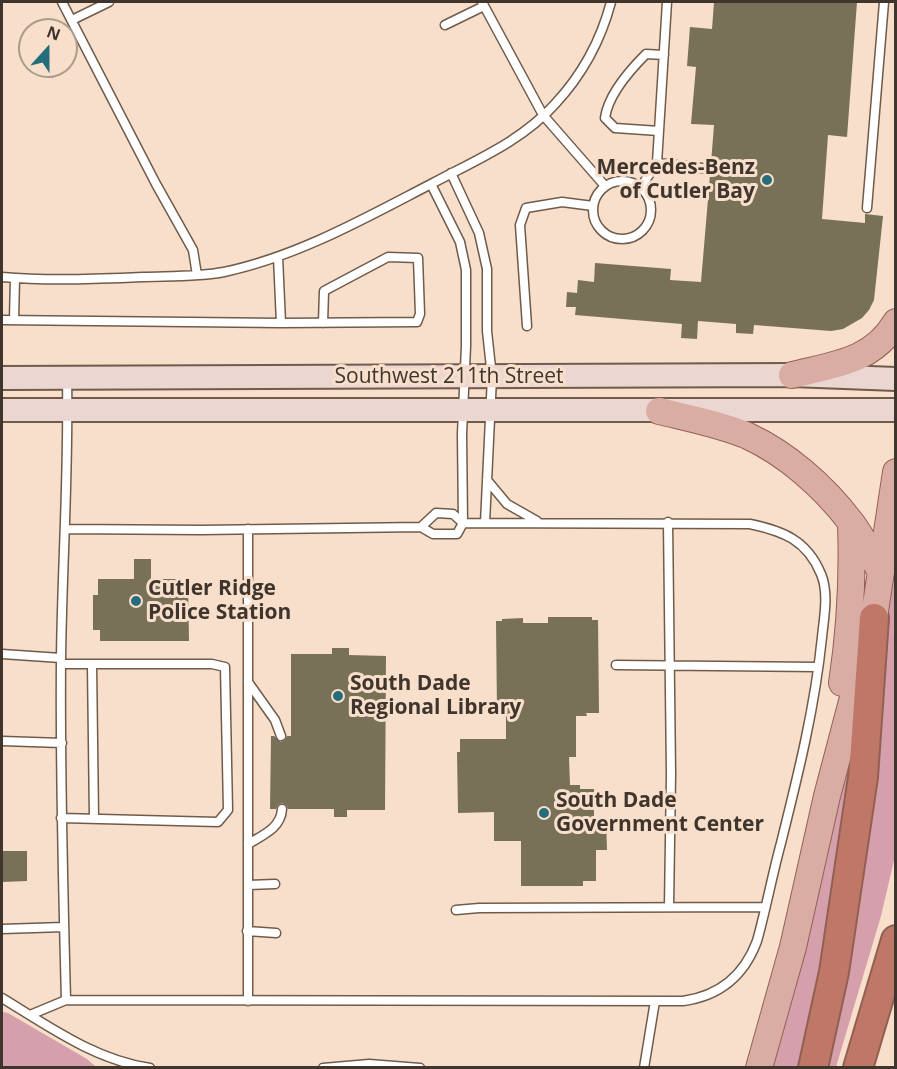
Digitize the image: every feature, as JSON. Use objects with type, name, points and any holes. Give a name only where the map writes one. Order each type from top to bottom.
[{"type":"highway","points":[[813,1068],[834,972],[863,777],[874,618]]},
{"type":"highway","points":[[858,1068],[896,940]]},
{"type":"main road","points":[[792,375],[864,355],[880,342],[896,322]]},
{"type":"main road","name":"Southwest 211th Street","points":[[2,378],[792,375],[896,379]]},
{"type":"main road","name":"Southwest 211th Street","points":[[2,411],[896,410]]},
{"type":"main road","points":[[659,411],[748,436],[778,453],[811,479],[851,522],[881,572]]},
{"type":"main road","points":[[759,1068],[794,947],[827,796],[874,618],[896,472]]},
{"type":"main road","points":[[827,796],[849,636],[853,572],[851,522]]},
{"type":"lane","points":[[63,2],[71,18]]},
{"type":"lane","points":[[76,18],[109,2]]},
{"type":"lane","points":[[2,277],[105,279],[197,275],[247,266],[278,256],[334,232],[431,184],[514,139],[543,116],[574,81],[591,56],[606,21],[611,2]]},
{"type":"lane","points":[[640,188],[657,163],[667,2]]},
{"type":"lane","points":[[867,208],[884,2]]},
{"type":"lane","points":[[445,26],[483,4],[543,116],[604,186]]},
{"type":"lane","points":[[78,32],[156,184],[194,250],[197,275]]},
{"type":"lane","points":[[659,131],[615,128],[605,118],[607,106],[634,66],[646,54],[664,55]]},
{"type":"lane","points":[[657,163],[711,169]]},
{"type":"lane","points":[[451,173],[479,233],[487,268],[487,331],[492,377],[485,523]]},
{"type":"lane","points":[[622,181],[631,182],[640,188],[649,202],[650,211],[649,220],[644,228],[627,238],[608,235],[595,220],[593,206],[598,193],[604,186],[622,181]]},
{"type":"lane","points":[[66,529],[421,526],[433,534],[457,534],[463,523],[466,287],[463,253],[431,184]]},
{"type":"lane","points":[[527,326],[520,225],[526,208],[562,202],[593,206]]},
{"type":"lane","points":[[278,256],[281,323]]},
{"type":"lane","points":[[2,320],[281,323],[323,323],[417,322],[420,314],[418,258],[388,257],[324,291],[323,323]]},
{"type":"lane","points":[[14,320],[15,278]]},
{"type":"lane","points":[[66,1000],[61,818],[61,661],[66,529],[67,378]]},
{"type":"lane","points":[[487,480],[507,504],[540,523]]},
{"type":"lane","points":[[30,1015],[66,1000],[695,1000],[728,985],[742,970],[752,954],[807,738],[818,667],[825,596],[824,585],[815,562],[796,539],[750,524],[463,523],[453,514],[436,513],[421,526]]},
{"type":"lane","points":[[668,522],[671,774],[669,908]]},
{"type":"lane","points":[[248,529],[248,1001]]},
{"type":"lane","points":[[2,654],[92,664],[212,664],[225,667],[228,810],[218,822],[61,818]]},
{"type":"lane","points":[[92,664],[94,819]]},
{"type":"lane","points":[[616,665],[818,667]]},
{"type":"lane","points":[[248,681],[275,720],[281,736]]},
{"type":"lane","points":[[2,741],[62,743]]},
{"type":"lane","points":[[248,844],[273,829],[282,814],[282,809]]},
{"type":"lane","points":[[248,885],[275,884]]},
{"type":"lane","points":[[456,910],[765,907]]},
{"type":"lane","points":[[2,928],[64,927]]},
{"type":"lane","points":[[248,931],[276,933]]},
{"type":"lane","points":[[2,998],[94,1052],[128,1064],[150,1068]]},
{"type":"lane","points":[[644,1068],[655,1001]]},
{"type":"lane","points":[[324,1068],[369,1064],[420,1068]]},
{"type":"shaded area","points":[[895,551],[895,856],[881,916],[836,1067],[821,1068],[869,775]]},
{"type":"shaded area","points":[[858,717],[805,1067],[768,1068]]},
{"type":"shaded area","points":[[3,1012],[87,1059],[96,1067],[6,1067],[2,1065]]},
{"type":"building","name":"Mercedes-Benz of Cutler Bay","points":[[714,2],[857,2],[847,137],[828,135],[822,219],[865,223],[865,214],[883,216],[874,300],[862,318],[843,329],[831,331],[754,325],[753,334],[736,333],[736,324],[698,321],[697,339],[681,338],[682,324],[575,315],[576,307],[566,307],[567,292],[577,293],[578,280],[594,282],[595,263],[671,269],[670,280],[701,282],[710,175],[716,173],[717,169],[715,164],[711,163],[714,125],[691,124],[696,67],[687,66],[690,27],[712,29]]},
{"type":"building","name":"Cutler Ridge Police Station","points":[[134,559],[151,559],[151,579],[188,579],[189,641],[100,641],[100,630],[93,630],[93,595],[98,595],[98,579],[134,579]]},
{"type":"building","points":[[548,617],[592,617],[592,620],[598,620],[599,713],[576,716],[576,757],[569,757],[570,785],[580,785],[580,789],[594,789],[594,818],[606,818],[607,850],[596,850],[596,881],[583,881],[583,886],[521,886],[521,841],[494,841],[494,812],[458,813],[457,752],[460,752],[460,739],[506,739],[506,712],[497,712],[496,621],[523,618],[523,623],[548,623]]},
{"type":"building","name":"South Dade Regional Library","points":[[332,648],[349,648],[349,655],[386,656],[385,810],[347,810],[347,817],[334,817],[334,809],[288,809],[282,803],[276,809],[270,809],[271,736],[281,742],[287,736],[291,736],[291,654],[332,654]]},
{"type":"building","points":[[2,851],[27,851],[27,881],[2,882]]},
{"type":"place","name":"Mercedes-Benz of Cutler Bay","points":[[767,180]]},
{"type":"place","name":"Cutler Ridge Police Station","points":[[136,601]]},
{"type":"place","name":"South Dade Regional Library","points":[[338,696]]},
{"type":"place","name":"South Dade Government Center","points":[[544,813]]}]
